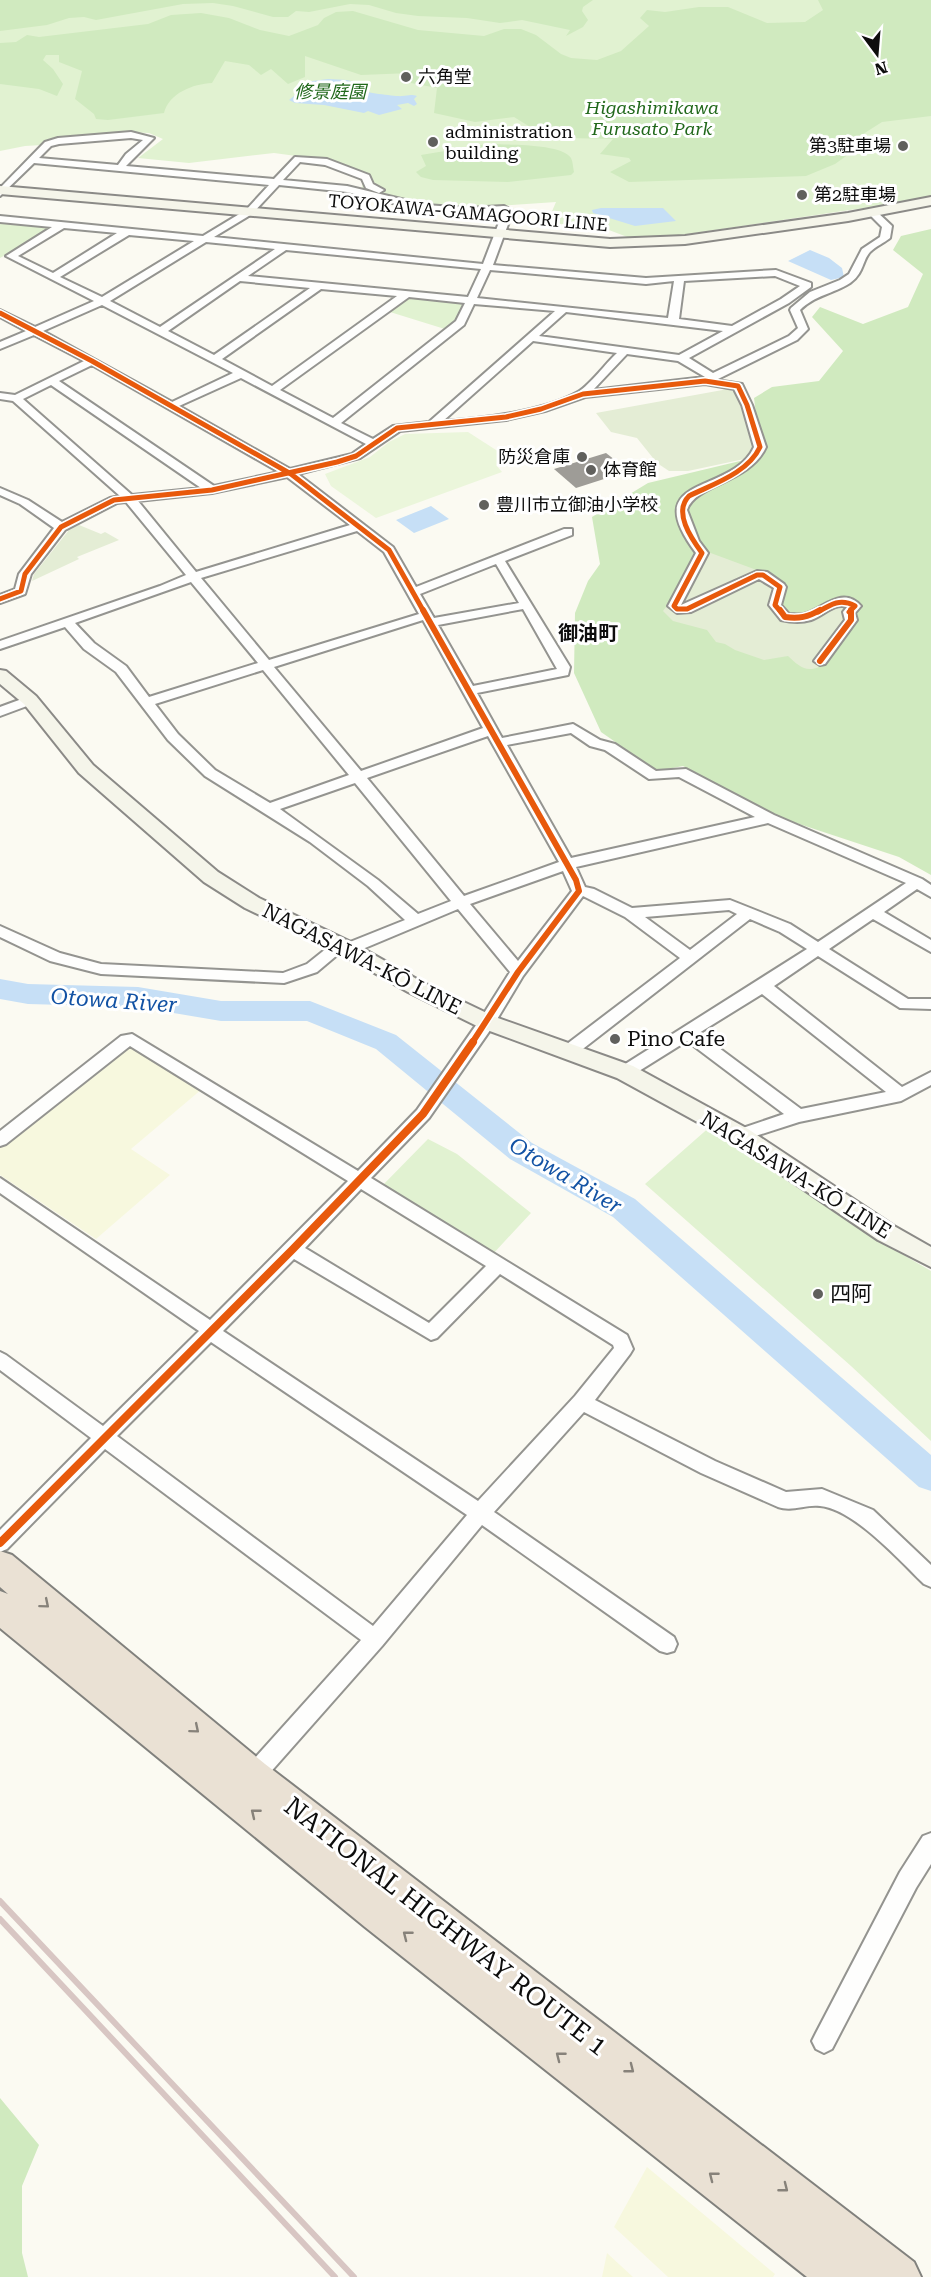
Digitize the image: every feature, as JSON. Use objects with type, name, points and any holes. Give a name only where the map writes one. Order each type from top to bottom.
[{"type":"highway","name":"NATIONAL HIGHWAY ROUTE 1","points":[[0,1566],[252,1777],[899,2277]]},
{"type":"highway","name":"NATIONAL HIGHWAY ROUTE 1","points":[[0,1607],[378,1913],[842,2277]]},
{"type":"main road","name":"TOYOKAWA-GAMAGOORI LINE","points":[[1,191],[600,243],[653,242],[873,213],[931,201]]},
{"type":"main road","name":"NAGASAWA-KŌ LINE","points":[[0,675],[30,700],[86,770],[211,877],[252,903],[348,949],[415,987],[487,1022],[625,1072],[740,1135],[858,1215],[931,1258]]},
{"type":"street","points":[[1,191],[13,172],[48,144],[58,141],[131,135],[150,138],[129,156],[120,168]]},
{"type":"street","points":[[0,346],[103,302],[249,212],[298,159],[327,162],[366,177],[369,186],[379,190]]},
{"type":"street","points":[[30,160],[347,189],[426,208],[468,211],[504,208],[508,211],[487,267],[460,323],[333,423]]},
{"type":"street","points":[[0,599],[21,591],[25,574],[61,527],[114,500],[212,490],[291,474],[356,456],[397,428],[506,417],[542,409],[583,394],[709,379],[793,338],[803,329],[795,310],[803,300],[852,280],[862,264],[865,251],[885,237],[888,232],[887,226],[873,213]]},
{"type":"street","points":[[0,219],[645,281],[776,273],[807,285],[785,301],[681,358]]},
{"type":"street","points":[[62,225],[11,256],[242,373],[375,445]]},
{"type":"street","points":[[53,277],[126,232]]},
{"type":"street","points":[[161,331],[284,248]]},
{"type":"street","points":[[238,278],[564,309],[734,329]]},
{"type":"street","points":[[673,322],[679,281],[677,278]]},
{"type":"street","points":[[214,360],[319,286]]},
{"type":"street","points":[[273,390],[406,294]]},
{"type":"street","points":[[432,425],[564,309]]},
{"type":"street","points":[[0,313],[92,361],[291,474],[389,549],[567,864],[579,891]]},
{"type":"street","points":[[531,338],[681,358],[709,379],[738,386],[747,405],[760,447],[756,456],[744,467],[689,496],[684,501],[681,510],[693,541],[702,553],[674,606],[677,609],[687,609],[758,575],[763,575],[780,587],[775,605],[785,617],[808,617],[834,602],[851,603],[855,606],[849,612],[851,620],[820,661]]},
{"type":"street","points":[[583,394],[625,350]]},
{"type":"street","points":[[16,398],[92,361]]},
{"type":"street","points":[[171,406],[242,373]]},
{"type":"street","points":[[50,380],[212,490]]},
{"type":"street","points":[[0,396],[16,398],[128,497],[267,664],[459,903],[518,972]]},
{"type":"street","points":[[0,491],[24,502],[61,527]]},
{"type":"street","points":[[0,645],[164,589],[194,576],[360,526]]},
{"type":"street","points":[[414,592],[568,532]]},
{"type":"street","points":[[469,691],[563,672],[564,667],[499,560]]},
{"type":"street","points":[[147,702],[267,664],[429,619],[526,605]]},
{"type":"street","points":[[67,622],[89,646],[121,669],[173,737],[210,773],[269,808],[373,883],[416,921]]},
{"type":"street","points":[[0,712],[30,700]]},
{"type":"street","points":[[498,743],[573,728],[595,743],[610,747],[654,776],[681,772],[769,818],[916,882],[931,892]]},
{"type":"street","points":[[269,808],[491,730]]},
{"type":"street","points":[[0,931],[55,957],[101,969],[284,978],[312,968],[332,952],[348,949],[459,903],[567,864],[769,818]]},
{"type":"street","points":[[625,1072],[763,986],[916,882]]},
{"type":"street","points":[[579,891],[589,892],[630,913],[691,958]]},
{"type":"street","points":[[0,1543],[293,1249],[423,1114],[487,1022],[518,972],[579,891]]},
{"type":"street","points":[[630,913],[730,905],[785,928],[905,1004],[931,1004]]},
{"type":"street","points":[[873,912],[931,947]]},
{"type":"street","points":[[568,1051],[747,914]]},
{"type":"street","points":[[763,986],[901,1095]]},
{"type":"street","points":[[686,1032],[798,1116]]},
{"type":"street","points":[[0,1140],[127,1040],[132,1040],[621,1340],[624,1349],[582,1402],[480,1514],[375,1640],[252,1777]]},
{"type":"street","points":[[740,1135],[798,1116],[901,1095],[931,1078]]},
{"type":"street","points":[[0,1184],[198,1320],[222,1341],[480,1514],[667,1644]]},
{"type":"street","points":[[293,1249],[431,1333],[499,1264]]},
{"type":"street","points":[[0,1360],[375,1640]]},
{"type":"street","points":[[582,1402],[708,1467],[785,1501],[822,1497],[866,1516],[931,1578]]},
{"type":"street","points":[[824,2041],[908,1880],[931,1844]]},
{"type":"green space","name":"Higashimikawa Furusato Park","points":[[0,0],[931,0],[931,198],[668,237],[630,238],[601,227],[547,223],[556,202],[468,208],[426,206],[362,190],[363,175],[326,160],[274,153],[189,163],[138,158],[163,139],[149,133],[129,132],[54,138],[42,145],[0,151]]},
{"type":"green space","points":[[0,0],[593,0],[583,7],[582,11],[588,20],[583,27],[566,36],[570,30],[522,20],[500,23],[467,18],[418,16],[396,13],[369,5],[350,4],[309,12],[296,11],[288,17],[273,17],[213,3],[183,4],[96,20],[84,17],[69,18],[47,25],[0,31]]},
{"type":"green space","points":[[818,0],[931,0],[931,116],[882,122],[860,136],[849,154],[835,164],[806,176],[629,182],[610,172],[631,161],[629,158],[600,154],[613,139],[567,138],[535,130],[514,117],[475,122],[434,113],[437,88],[411,83],[411,73],[361,75],[305,56],[305,77],[288,84],[271,69],[261,75],[249,65],[225,61],[212,83],[197,85],[176,95],[164,113],[108,120],[96,119],[94,114],[75,99],[82,71],[59,62],[59,55],[46,55],[43,60],[53,69],[63,84],[57,96],[39,89],[0,84],[0,43],[16,42],[27,35],[39,37],[148,24],[171,15],[201,13],[229,18],[260,30],[289,36],[318,25],[324,18],[336,12],[353,11],[418,30],[484,36],[504,29],[521,29],[536,35],[561,54],[571,58],[597,60],[621,51],[649,26],[640,18],[647,10],[665,12],[699,7],[728,7],[767,23],[805,22],[823,10]]},
{"type":"green space","points":[[487,144],[545,147],[556,150],[571,158],[574,172],[571,175],[508,182],[433,180],[421,177],[416,172],[426,166],[421,155]]},
{"type":"green space","points":[[0,221],[55,227],[0,258]]},
{"type":"green space","points":[[931,229],[931,875],[899,857],[781,818],[683,766],[657,771],[601,732],[574,673],[575,613],[588,581],[600,564],[592,517],[648,483],[761,456],[754,398],[772,387],[819,381],[843,351],[812,317],[820,307],[863,324],[908,307],[923,274],[893,250],[901,236]]},
{"type":"green space","points":[[412,296],[466,302],[458,322],[448,330],[390,312]]},
{"type":"green space","points":[[728,389],[736,393],[755,449],[749,458],[688,471],[669,471],[657,463],[637,438],[611,432],[596,413]]},
{"type":"green space","points":[[468,432],[510,459],[496,465],[502,472],[376,518],[331,486],[325,474],[370,457],[389,442],[405,434]]},
{"type":"green space","points":[[79,525],[101,534],[105,532],[119,540],[77,557],[79,559],[32,581],[34,574],[69,530]]},
{"type":"green space","points":[[708,552],[765,573],[785,589],[780,604],[789,615],[804,615],[839,600],[854,613],[855,624],[819,667],[806,669],[788,656],[764,660],[735,650],[716,642],[707,630],[673,621],[663,611]]},
{"type":"green space","points":[[128,1044],[202,1089],[131,1149],[170,1175],[96,1239],[0,1175],[0,1147]]},
{"type":"green space","points":[[712,1125],[847,1219],[931,1271],[931,1441],[851,1366],[645,1184]]},
{"type":"green space","points":[[428,1139],[457,1154],[531,1213],[492,1255],[380,1188]]},
{"type":"green space","points":[[0,2098],[39,2145],[22,2186],[22,2253],[28,2277],[0,2277]]},
{"type":"green space","points":[[647,2167],[775,2274],[773,2277],[668,2277],[614,2227]]},
{"type":"green space","points":[[607,2253],[633,2277],[602,2277]]},
{"type":"water","points":[[328,79],[347,80],[363,85],[362,91],[364,92],[417,96],[414,99],[417,104],[414,106],[408,103],[397,105],[402,109],[379,115],[368,111],[364,113],[324,105],[295,103],[289,100],[303,89],[305,82]]},
{"type":"water","points":[[663,208],[676,221],[635,226],[593,213],[592,210]]},
{"type":"water","points":[[810,250],[829,258],[842,268],[844,277],[831,280],[788,261]]},
{"type":"water","points":[[431,506],[449,519],[414,533],[396,520]]},
{"type":"building","name":"体育館","points":[[606,453],[629,471],[576,488],[554,469]]},
{"type":"waterway","name":"Otowa River","points":[[0,989],[28,994],[138,997],[221,1011],[310,1011],[386,1042],[521,1151],[624,1208],[931,1476]]},
{"type":"railway","points":[[0,1901],[354,2277]]},
{"type":"railway","points":[[0,1919],[335,2277]]},
{"type":"cycle path","points":[[0,313],[92,361],[291,474],[389,550],[576,880],[579,891],[518,972],[487,1022],[423,1114],[293,1249],[0,1543]]},
{"type":"cycle path","points":[[0,599],[21,591],[25,574],[61,527],[114,500],[212,490],[337,462],[356,456],[397,428],[474,422],[541,409],[583,394],[705,381],[738,386],[747,405],[760,447],[756,456],[739,471],[689,496],[684,501],[681,510],[693,541],[702,553],[674,606],[677,609],[687,609],[757,575],[763,575],[780,587],[775,605],[785,617],[807,617],[832,604],[849,602],[855,606],[849,612],[851,620],[820,661]]},
{"type":"place","name":"六角堂","points":[[406,77]]},
{"type":"place","name":"administration building","points":[[433,142]]},
{"type":"place","name":"第3駐車場","points":[[903,146]]},
{"type":"place","name":"第2駐車場","points":[[802,195]]},
{"type":"place","name":"防災倉庫","points":[[582,457]]},
{"type":"place","name":"体育館","points":[[591,470]]},
{"type":"place","name":"豊川市立御油小学校","points":[[484,505]]},
{"type":"place","name":"Pino Cafe","points":[[615,1039]]},
{"type":"place","name":"四阿","points":[[818,1294]]},
{"type":"district","name":"御油町","points":[[588,633]]},
{"type":"park label","name":"修景庭園","points":[[330,92]]}]
